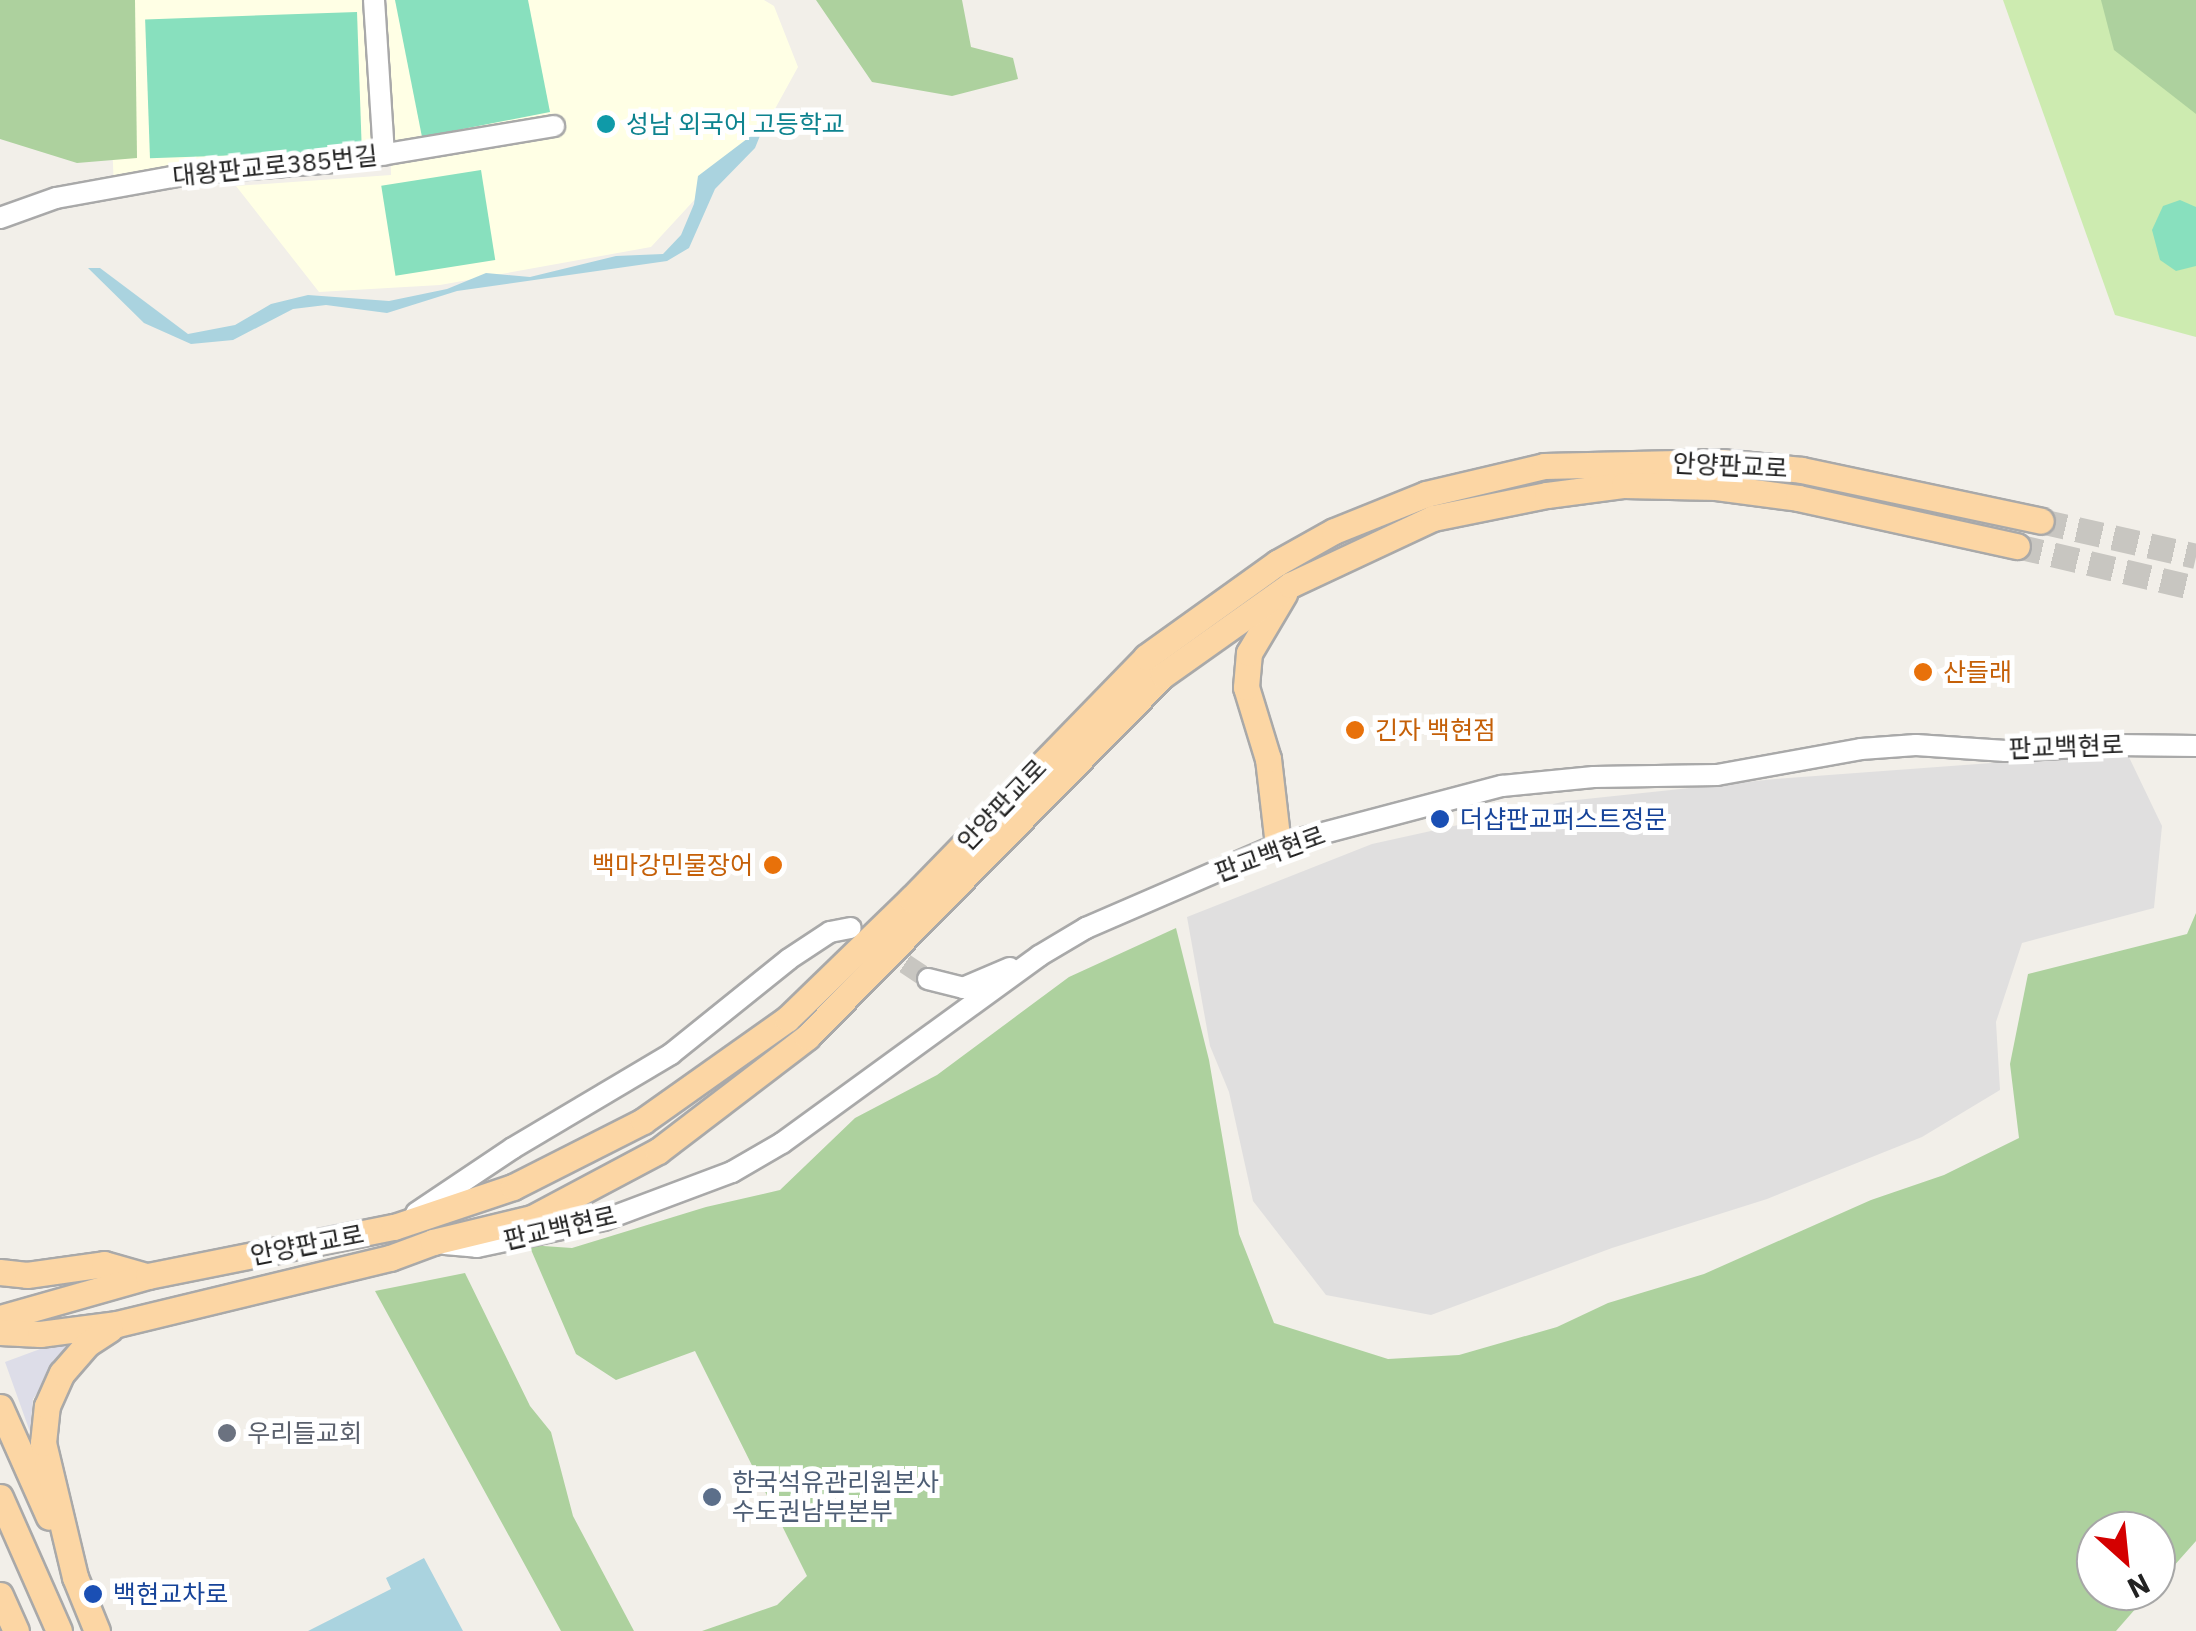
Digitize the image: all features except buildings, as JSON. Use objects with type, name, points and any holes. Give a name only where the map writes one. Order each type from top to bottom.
[{"type":"main road","name":"안양판교로","points":[[0,1318],[148,1276],[394,1228],[513,1187],[643,1121],[786,1019],[912,899],[1146,656],[1215,604],[1334,531],[1426,494],[1544,466],[1622,461],[1721,462],[1802,470],[2041,521]]},
{"type":"main road","name":"안양판교로","points":[[0,1332],[40,1334],[117,1324],[390,1258],[433,1242],[532,1218],[658,1151],[807,1038],[1162,675],[1290,586],[1346,555],[1433,518],[1547,495],[1624,485],[1716,487],[1798,498],[2017,546]]},
{"type":"main road","points":[[1278,846],[1268,759],[1246,687],[1250,653],[1290,586]]},
{"type":"main road","points":[[0,1272],[26,1276],[104,1264],[148,1276]]},
{"type":"main road","points":[[75,1577],[43,1443],[47,1406],[62,1374],[87,1344],[117,1324]]},
{"type":"main road","points":[[0,1407],[97,1631]]},
{"type":"main road","points":[[0,1497],[59,1631]]},
{"type":"main road","points":[[0,1596],[16,1631]]},
{"type":"street","points":[[374,0],[384,154]]},
{"type":"street","name":"대왕판교로385번길","points":[[0,218],[56,198],[188,174],[384,154],[554,126]]},
{"type":"street","name":"판교백현로","points":[[433,1242],[477,1247],[604,1220],[685,1193],[782,1143],[1039,956],[1086,928],[1278,846],[1502,786],[1717,775],[1862,749],[1916,744],[2006,751],[2116,744],[2196,746]]},
{"type":"street","points":[[394,1228],[512,1148],[671,1054],[788,959],[830,932],[851,928]]},
{"type":"street","points":[[938,1030],[942,1003],[928,979],[962,988],[1039,956]]},
{"type":"shaded area","points":[[106,0],[373,0],[374,151],[114,188]]},
{"type":"shaded area","points":[[387,0],[764,0],[774,6],[798,67],[770,118],[651,247],[440,285],[319,292],[236,186],[391,175]]},
{"type":"shaded area","points":[[2127,753],[2162,826],[2154,908],[2022,943],[1996,1022],[2000,1090],[1922,1137],[1767,1199],[1612,1248],[1431,1315],[1326,1295],[1253,1201],[1229,1092],[1210,1046],[1187,917],[1372,844],[1567,801],[1775,779]]},
{"type":"shaded area","points":[[78,1335],[33,1399],[30,1432],[5,1362]]},
{"type":"green space","points":[[0,0],[135,0],[137,158],[77,163],[0,139]]},
{"type":"green space","points":[[395,0],[528,0],[550,112],[422,137]]},
{"type":"green space","points":[[816,0],[962,0],[971,47],[1013,58],[1018,79],[952,96],[872,82]]},
{"type":"green space","points":[[2003,0],[2196,0],[2196,337],[2115,315]]},
{"type":"green space","points":[[2101,0],[2196,0],[2196,114],[2114,50]]},
{"type":"green space","points":[[357,12],[362,151],[150,158],[145,19]]},
{"type":"green space","points":[[481,170],[495,260],[395,276],[381,186]]},
{"type":"green space","points":[[2180,200],[2196,207],[2196,266],[2176,271],[2160,260],[2152,230],[2163,206]]},
{"type":"green space","points":[[2196,913],[2196,1541],[2176,1564],[2176,1511],[2076,1511],[2076,1611],[2134,1611],[2116,1631],[702,1631],[777,1605],[807,1576],[695,1351],[616,1380],[576,1354],[529,1245],[572,1248],[706,1207],[780,1190],[855,1118],[937,1075],[1069,977],[1176,928],[1209,1060],[1239,1234],[1274,1323],[1388,1359],[1459,1355],[1557,1327],[1608,1303],[1704,1274],[1871,1200],[1944,1175],[2019,1138],[2010,1064],[2028,974],[2187,934]]},
{"type":"green space","points":[[465,1273],[530,1406],[551,1432],[573,1516],[634,1631],[561,1631],[375,1291]]},
{"type":"water","points":[[764,126],[755,148],[715,189],[689,248],[667,261],[457,291],[387,313],[326,305],[293,309],[233,340],[191,344],[144,323],[88,268],[100,268],[188,334],[235,325],[271,304],[308,295],[389,301],[447,289],[486,273],[530,277],[616,256],[663,254],[681,235],[694,204],[698,176]]},
{"type":"water","points":[[424,1558],[463,1631],[308,1631],[391,1589],[386,1578]]},
{"type":"tunnel","points":[[2041,521],[2196,556]]},
{"type":"tunnel","points":[[2017,546],[2196,588]]},
{"type":"tunnel","points":[[880,947],[928,979]]},
{"type":"place","name":"성남 외국어 고등학교","points":[[606,124]]},
{"type":"place","name":"산들래","points":[[1923,672]]},
{"type":"place","name":"긴자 백현점","points":[[1355,730]]},
{"type":"place","name":"더샵판교퍼스트정문","points":[[1440,819]]},
{"type":"place","name":"백마강민물장어","points":[[773,865]]},
{"type":"place","name":"우리들교회","points":[[227,1433]]},
{"type":"place","name":"한국석유관리원본사 수도권남부본부","points":[[712,1497]]},
{"type":"place","name":"백현교차로","points":[[93,1594]]}]
